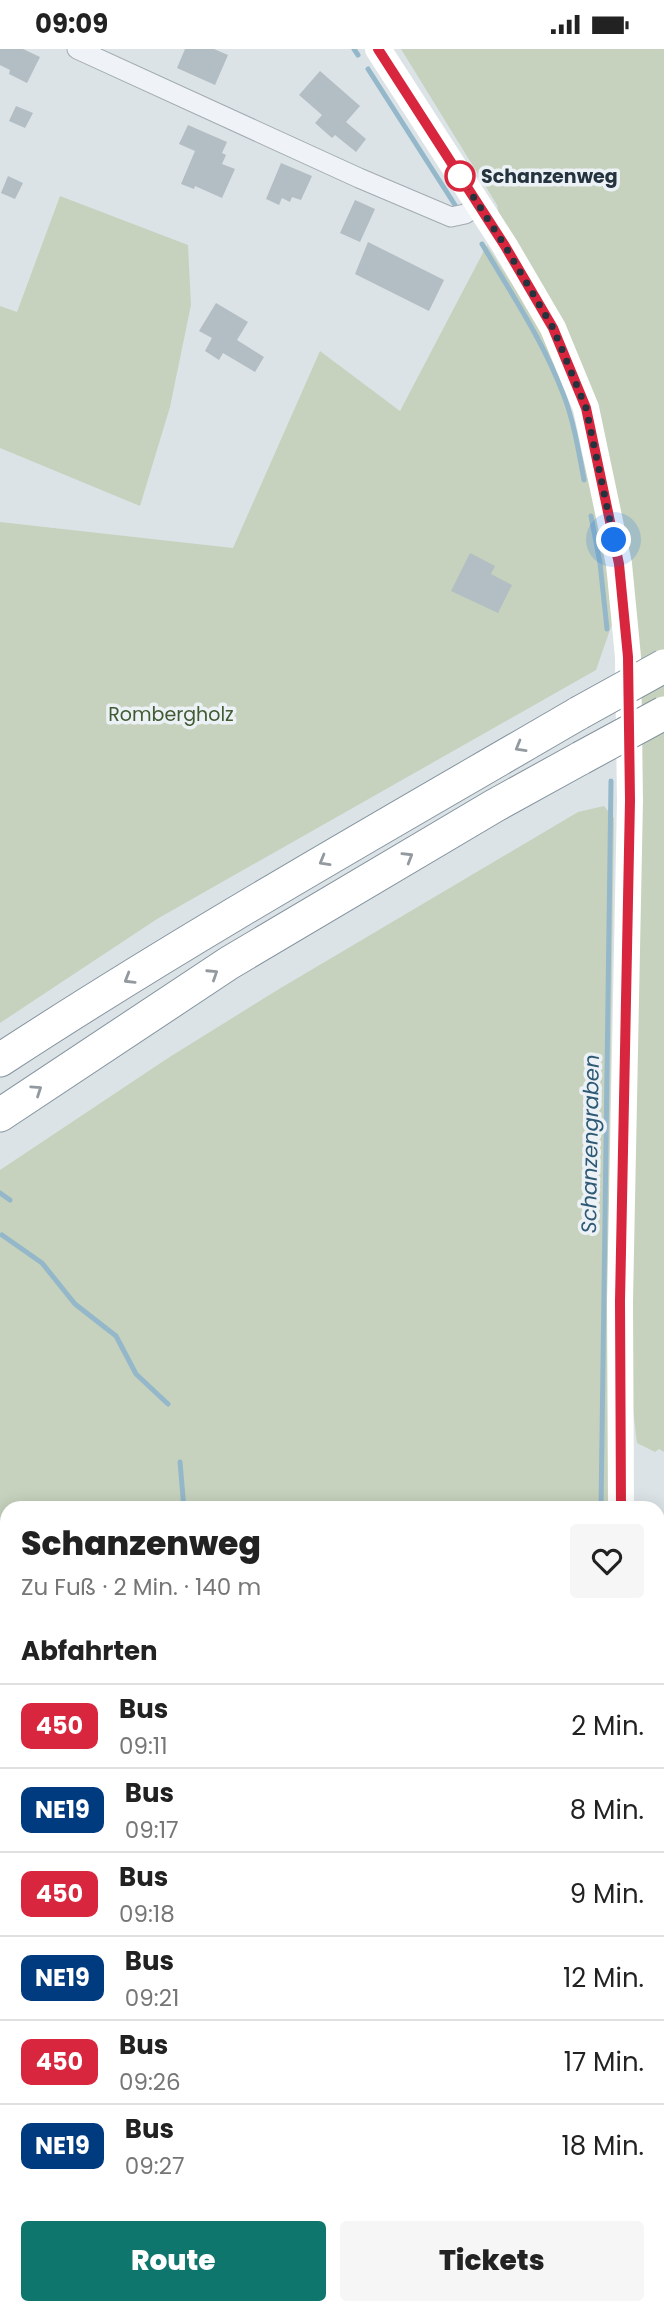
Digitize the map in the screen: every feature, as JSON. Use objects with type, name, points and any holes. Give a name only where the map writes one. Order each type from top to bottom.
[{"type":"highway","points":[[0,1060],[309,870],[664,666]]},
{"type":"highway","points":[[0,1115],[229,963],[483,813],[664,713]]},
{"type":"main road","points":[[378,49],[505,246],[553,328],[586,408],[619,564],[628,657],[630,800],[621,1287],[621,1501]]},
{"type":"street","points":[[76,49],[451,217],[465,214],[478,206]]},
{"type":"green space","points":[[401,49],[664,49],[664,1452],[659,1449],[655,1452],[637,1443],[620,1301],[628,657],[586,408],[505,246],[497,205]]},
{"type":"green space","points":[[60,196],[188,245],[191,305],[170,407],[140,506],[0,448],[0,306],[17,312]]},
{"type":"green space","name":"Rombergholz","points":[[487,245],[536,321],[566,393],[597,513],[608,578],[612,624],[596,670],[157,919],[0,1023],[0,522],[233,548],[320,351],[400,411]]},
{"type":"green space","points":[[604,806],[614,818],[608,1271],[610,1501],[0,1501],[0,1170],[168,1058],[279,989],[578,812]]},
{"type":"building","points":[[0,49],[23,49],[40,57],[27,83],[9,74],[10,70],[0,65]]},
{"type":"building","points":[[185,49],[214,49],[228,55],[215,85],[177,68]]},
{"type":"building","points":[[320,71],[360,106],[346,122],[366,139],[356,152],[335,135],[332,138],[315,123],[322,115],[299,95]]},
{"type":"building","points":[[16,106],[33,113],[25,128],[9,121]]},
{"type":"building","points":[[188,125],[227,142],[222,153],[226,155],[222,164],[235,169],[222,198],[195,186],[194,189],[181,184],[195,151],[179,144]]},
{"type":"building","points":[[281,163],[312,176],[301,200],[292,197],[290,202],[282,198],[279,205],[266,199]]},
{"type":"building","points":[[8,176],[23,183],[15,199],[1,193]]},
{"type":"building","points":[[355,200],[375,209],[360,242],[340,233]]},
{"type":"building","points":[[368,242],[444,280],[429,311],[355,274]]},
{"type":"building","points":[[216,303],[248,322],[237,340],[264,357],[255,372],[223,353],[219,360],[205,351],[212,338],[199,331]]},
{"type":"building","points":[[470,553],[495,566],[491,574],[512,585],[498,613],[451,591]]},
{"type":"waterway","name":"Schanzengraben","points":[[354,49],[358,55]]},
{"type":"waterway","name":"Schanzengraben","points":[[368,69],[455,205]]},
{"type":"waterway","name":"Schanzengraben","points":[[482,244],[526,318],[556,376],[571,416],[584,480]]},
{"type":"waterway","name":"Schanzengraben","points":[[591,516],[600,563],[607,629]]},
{"type":"waterway","name":"Schanzengraben","points":[[601,1501],[611,781]]},
{"type":"waterway","points":[[0,1193],[10,1200]]},
{"type":"waterway","points":[[2,1235],[42,1263],[75,1304],[116,1336],[136,1374],[168,1404]]},
{"type":"waterway","points":[[180,1462],[183,1501]]},
{"type":"bus line","name":"450","points":[[378,49],[505,246],[553,328],[586,408],[619,564],[628,657],[630,800],[620,1301],[621,1501]]},
{"type":"place","name":"Schanzenweg","points":[[460,176]]},
{"type":"route","points":[[460,176],[553,328],[586,408],[614,540]]}]
